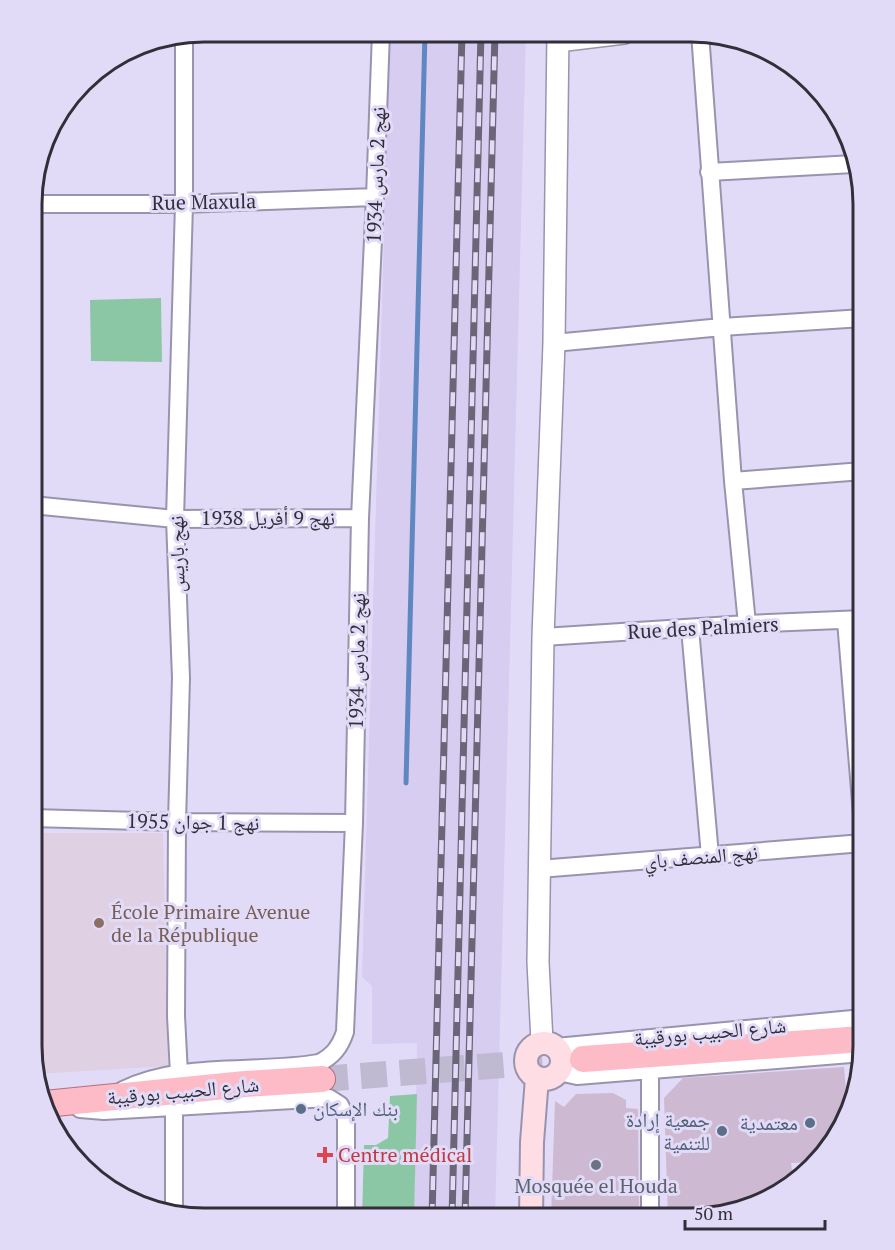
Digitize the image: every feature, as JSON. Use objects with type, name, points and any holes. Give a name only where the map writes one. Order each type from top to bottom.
[{"type":"main road","name":"شارع الحبيب بورقيبة","points":[[583,1059],[853,1040]]},
{"type":"main road","points":[[531,1208],[532,1161],[548,1075],[562,1060],[561,1054],[549,1045],[532,1047],[526,1058],[528,1070],[548,1075]]},
{"type":"main road","name":"شارع الحبيب بورقيبة","points":[[52,1103],[109,1097],[245,1094],[322,1079]]},
{"type":"street","name":"نهج 2 مارس 1934","points":[[109,1097],[142,1082],[179,1074],[319,1063],[336,1051],[345,1032],[354,824],[360,518],[381,42]]},
{"type":"street","points":[[549,1045],[538,962],[543,637],[554,343],[558,42]]},
{"type":"street","points":[[701,42],[733,481],[747,624]]},
{"type":"street","name":"نهج باريس","points":[[179,1074],[176,1016],[177,822],[181,678],[176,519],[184,43]]},
{"type":"street","points":[[709,172],[848,164]]},
{"type":"street","name":"Rue Maxula","points":[[42,204],[183,204],[375,197]]},
{"type":"street","points":[[554,343],[722,327],[853,319]]},
{"type":"street","points":[[733,481],[853,472]]},
{"type":"street","name":"نهج 9 أفريل 1938","points":[[42,506],[176,519],[360,518]]},
{"type":"street","name":"Rue des Palmiers","points":[[543,637],[747,624],[853,620]]},
{"type":"street","points":[[846,621],[853,705]]},
{"type":"street","points":[[690,628],[710,856]]},
{"type":"street","name":"نهج 1 جوان 1955","points":[[42,818],[354,824]]},
{"type":"street","name":"نهج المنصف باي","points":[[539,869],[853,844]]},
{"type":"street","name":"شارع الحبيب بورقيبة","points":[[549,1045],[853,1019]]},
{"type":"street","name":"شارع الحبيب بورقيبة","points":[[548,1075],[577,1076],[853,1054]]},
{"type":"street","points":[[650,1070],[650,1208]]},
{"type":"street","points":[[53,1103],[92,1111],[174,1108],[245,1094],[329,1098],[340,1106],[346,1118],[346,1208]]},
{"type":"street","points":[[174,1108],[174,1205]]},
{"type":"shaded area","points":[[390,42],[526,42],[495,1208],[414,1208],[417,1043],[372,1044],[372,986],[362,977]]},
{"type":"shaded area","name":"École Primaire Avenue de la République","points":[[42,833],[163,833],[168,1066],[45,1074],[42,1046]]},
{"type":"green space","points":[[161,298],[162,362],[91,361],[90,300]]},
{"type":"green space","points":[[417,1094],[414,1208],[362,1208],[364,1145],[376,1145],[388,1138],[390,1096]]},
{"type":"building","name":"جمعية إرادة للتنمية","points":[[844,1067],[846,1091],[836,1118],[826,1136],[804,1162],[791,1163],[792,1172],[781,1181],[763,1191],[722,1205],[668,1208],[664,1098],[683,1078]]},
{"type":"building","name":"Mosquée el Houda","points":[[613,1093],[626,1100],[626,1108],[638,1109],[639,1208],[551,1208],[555,1101],[564,1107],[576,1094]]},
{"type":"waterway","points":[[406,783],[425,42]]},
{"type":"tunnel","points":[[322,1079],[583,1059]]},
{"type":"railway","points":[[432,1208],[462,42]]},
{"type":"railway","points":[[452,1208],[481,42]]},
{"type":"railway","points":[[465,1208],[495,42]]},
{"type":"place","name":"École Primaire Avenue de la République","points":[[99,923]]},
{"type":"place","name":"بنك الإسكان","points":[[301,1109]]},
{"type":"place","name":"معتمدية","points":[[810,1123]]},
{"type":"place","name":"جمعية إرادة للتنمية","points":[[722,1131]]},
{"type":"place","name":"Centre médical","points":[[325,1155]]},
{"type":"place","name":"Mosquée el Houda","points":[[596,1165]]}]
